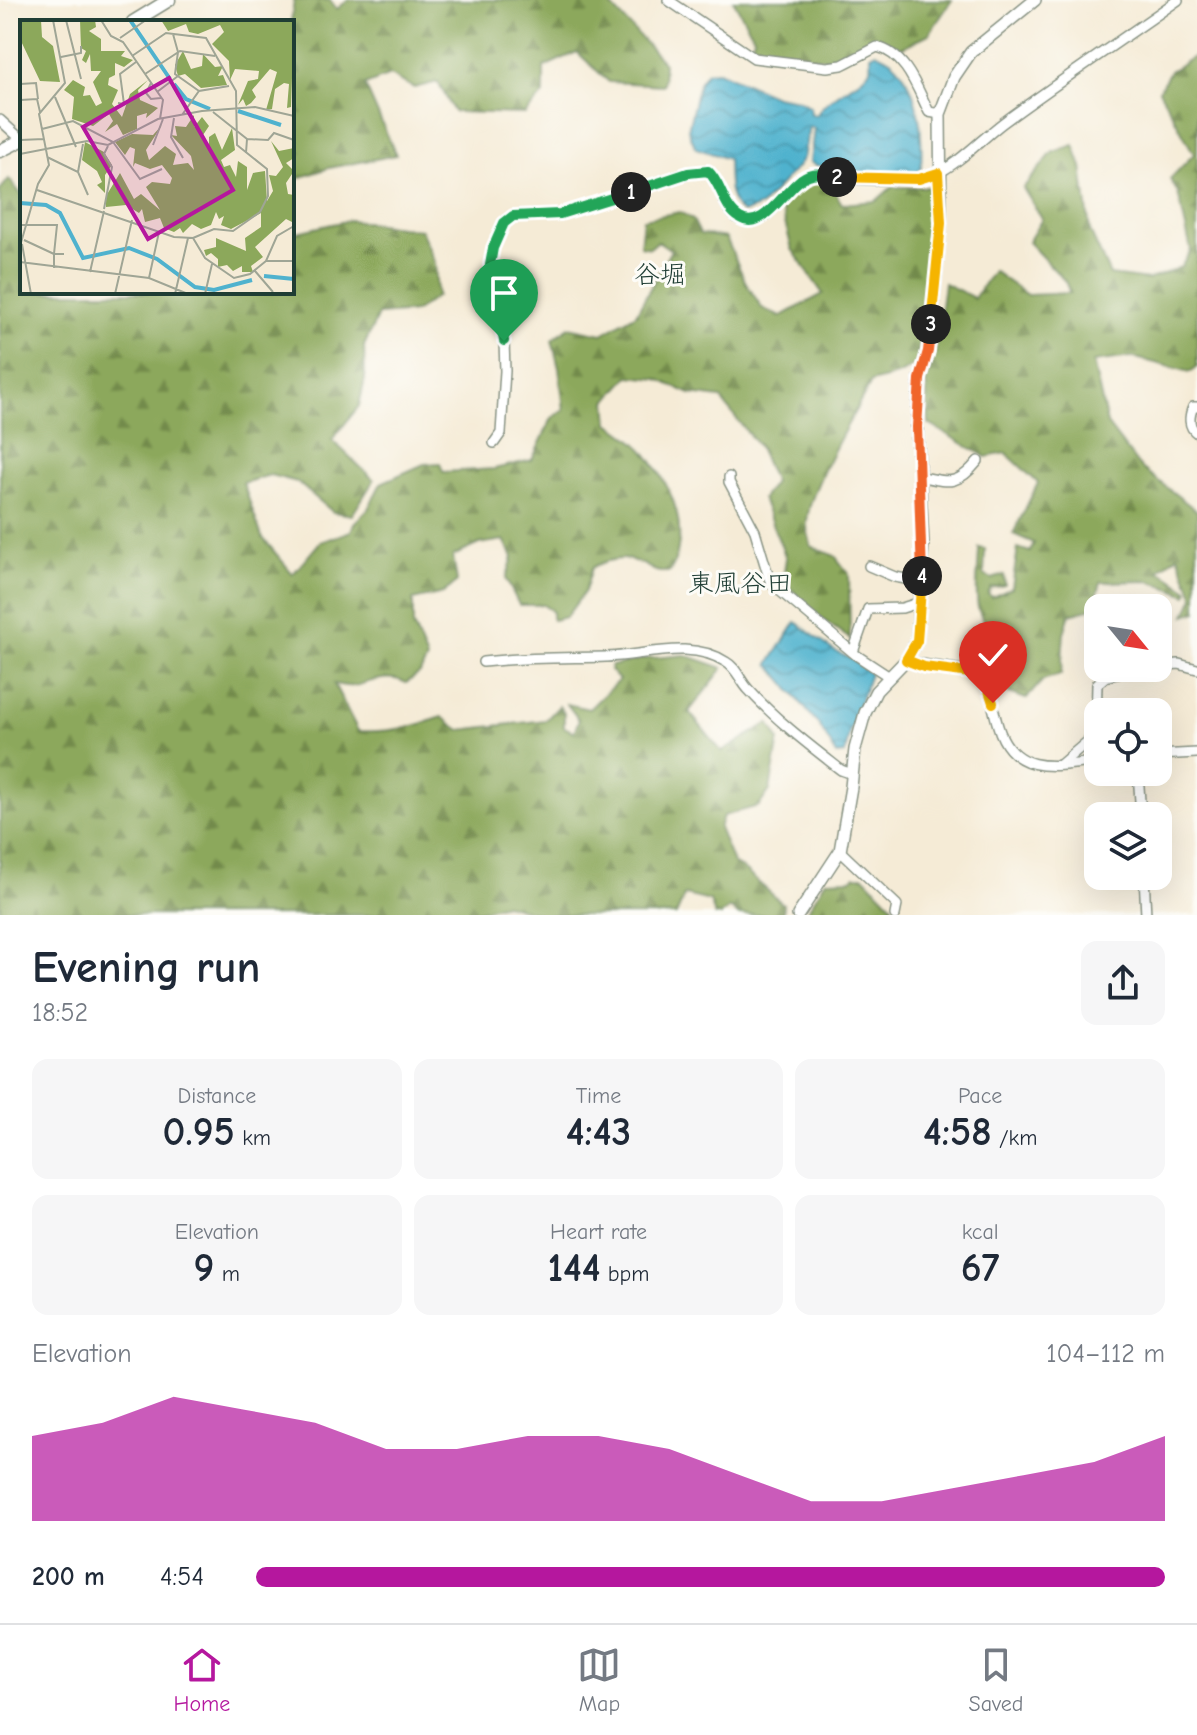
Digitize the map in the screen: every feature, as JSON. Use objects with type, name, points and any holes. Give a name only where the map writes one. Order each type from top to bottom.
[{"type":"main road","points":[[136,20],[169,0]]},
{"type":"main road","points":[[0,151],[20,141]]},
{"type":"street","points":[[668,0],[754,58],[827,67],[842,65],[877,47],[883,48],[902,61],[929,112],[940,114]]},
{"type":"street","points":[[798,915],[840,851],[855,749],[865,713],[876,691],[906,660],[917,641],[923,543],[917,427],[920,379],[928,351],[941,223],[938,173],[940,114],[961,64],[971,52],[1035,0]]},
{"type":"street","points":[[494,443],[503,423],[505,371],[504,341],[490,265],[493,248],[504,223],[513,216],[560,214],[688,173],[708,171],[715,177],[725,201],[737,217],[745,221],[759,218],[771,210],[793,184],[811,174],[840,178],[919,179],[938,173],[1003,123],[1178,0]]},
{"type":"street","points":[[0,120],[20,138]]},
{"type":"street","points":[[1197,407],[1193,407],[1190,414],[1192,428],[1197,433]]},
{"type":"street","points":[[918,476],[949,482],[958,480],[966,476],[978,461]]},
{"type":"street","points":[[729,477],[755,531],[774,586],[853,652],[888,676]]},
{"type":"street","points":[[869,566],[895,577],[922,582]]},
{"type":"street","points":[[853,652],[868,609],[902,608],[921,602]]},
{"type":"street","points":[[483,662],[549,656],[605,657],[664,650],[688,650],[711,655],[727,662],[782,724],[841,770],[852,774]]},
{"type":"street","points":[[906,660],[924,667],[970,671],[985,678],[1003,740],[1029,764],[1047,767],[1084,762]]},
{"type":"street","points":[[1172,665],[1197,669]]},
{"type":"street","points":[[1060,765],[1088,741],[1096,725],[1099,682]]},
{"type":"street","points":[[1172,754],[1197,753]]},
{"type":"street","points":[[840,851],[897,905],[895,915]]},
{"type":"street","points":[[1145,890],[1146,915]]},
{"type":"green space","points":[[294,0],[330,0],[337,9],[348,0],[606,0],[664,63],[663,85],[609,82],[577,52],[544,67],[544,94],[525,114],[454,112],[438,82],[414,88],[390,75],[365,85],[396,155],[329,168],[294,179],[294,20],[291,20]]},
{"type":"green space","points":[[733,0],[952,0],[929,34],[901,48],[880,38],[842,60],[758,52],[751,46],[754,37]]},
{"type":"green space","points":[[1197,55],[1197,367],[1190,372],[1132,357],[1093,362],[1107,424],[1139,466],[1197,511],[1197,611],[1186,615],[1194,597],[1178,555],[1159,570],[1188,590],[1187,595],[1150,581],[1101,582],[1097,594],[1084,594],[1084,610],[1070,614],[1064,633],[1061,674],[1043,680],[1026,699],[999,689],[1005,675],[1005,655],[979,611],[977,580],[979,548],[985,549],[984,575],[992,579],[1004,575],[1005,585],[991,588],[988,594],[992,597],[1012,588],[1018,548],[1030,552],[1034,543],[1013,534],[1038,483],[1006,453],[986,457],[929,424],[926,381],[935,355],[944,283],[974,298],[993,271],[1027,295],[1070,293],[1065,281],[1028,242],[1042,219],[1023,188],[1053,152],[1074,145],[1082,167],[1090,231],[1110,275],[1148,280],[1181,267],[1191,250],[1178,193],[1170,179],[1194,154],[1159,90],[1170,71]]},
{"type":"green space","points":[[806,177],[828,181],[842,204],[876,201],[892,187],[929,187],[928,261],[917,363],[900,374],[871,382],[824,470],[807,521],[811,546],[835,556],[849,574],[850,639],[822,619],[783,581],[786,558],[762,499],[774,482],[759,447],[720,398],[690,394],[658,379],[629,376],[607,401],[609,423],[644,451],[670,493],[679,524],[679,540],[670,572],[655,571],[626,559],[602,563],[592,568],[585,591],[566,617],[552,620],[552,611],[543,605],[519,605],[506,579],[513,557],[504,540],[479,544],[453,556],[457,582],[443,593],[413,600],[413,625],[427,659],[420,673],[406,683],[386,678],[352,686],[334,684],[358,731],[401,728],[442,717],[460,730],[546,720],[559,706],[564,713],[564,727],[574,732],[579,720],[567,704],[589,709],[619,680],[610,670],[611,666],[685,655],[723,668],[689,712],[722,752],[769,723],[779,740],[770,790],[759,806],[723,816],[719,828],[733,863],[784,905],[783,915],[738,915],[730,908],[721,915],[715,915],[710,901],[685,895],[676,915],[544,915],[505,904],[466,915],[0,915],[0,190],[9,179],[20,193],[20,294],[294,294],[294,233],[350,220],[421,230],[435,263],[437,296],[415,312],[378,315],[364,346],[365,379],[359,406],[332,440],[374,480],[352,515],[333,512],[297,482],[270,475],[243,483],[262,537],[293,574],[320,542],[351,531],[354,523],[368,509],[381,483],[424,464],[440,463],[443,472],[494,469],[532,460],[552,418],[564,410],[552,340],[569,327],[602,334],[636,314],[671,250],[658,241],[650,248],[640,246],[643,219],[680,212],[693,220],[700,234],[726,238],[746,283],[762,308],[780,317],[823,294],[792,249],[781,207]]},
{"type":"green space","points":[[864,876],[892,905],[893,915],[805,915],[826,880],[851,879]]},
{"type":"water","points":[[876,52],[891,61],[909,84],[920,126],[921,168],[915,173],[867,175],[815,165],[810,162],[814,128],[809,127],[803,158],[798,166],[761,206],[742,213],[731,195],[728,159],[696,148],[688,130],[699,83],[707,72],[718,71],[775,96],[798,100],[810,107],[811,114],[817,115],[828,101],[867,74],[870,55]]},
{"type":"water","points":[[796,622],[870,674],[849,733],[845,754],[837,755],[819,725],[769,664]]},
{"type":"district","name":"谷堀","points":[[660,274]]},
{"type":"district","name":"東風谷田","points":[[740,583]]},
{"type":"route","points":[[504,341],[490,265],[493,248],[504,223],[513,216],[560,214],[688,173],[708,171],[715,177],[725,201],[737,217],[745,221],[759,218],[771,210],[793,184],[811,174],[840,178],[919,179],[938,173],[941,223],[928,351],[920,379],[917,427],[923,543],[920,621],[917,641],[906,660],[924,667],[978,674],[985,678],[993,703]]}]
